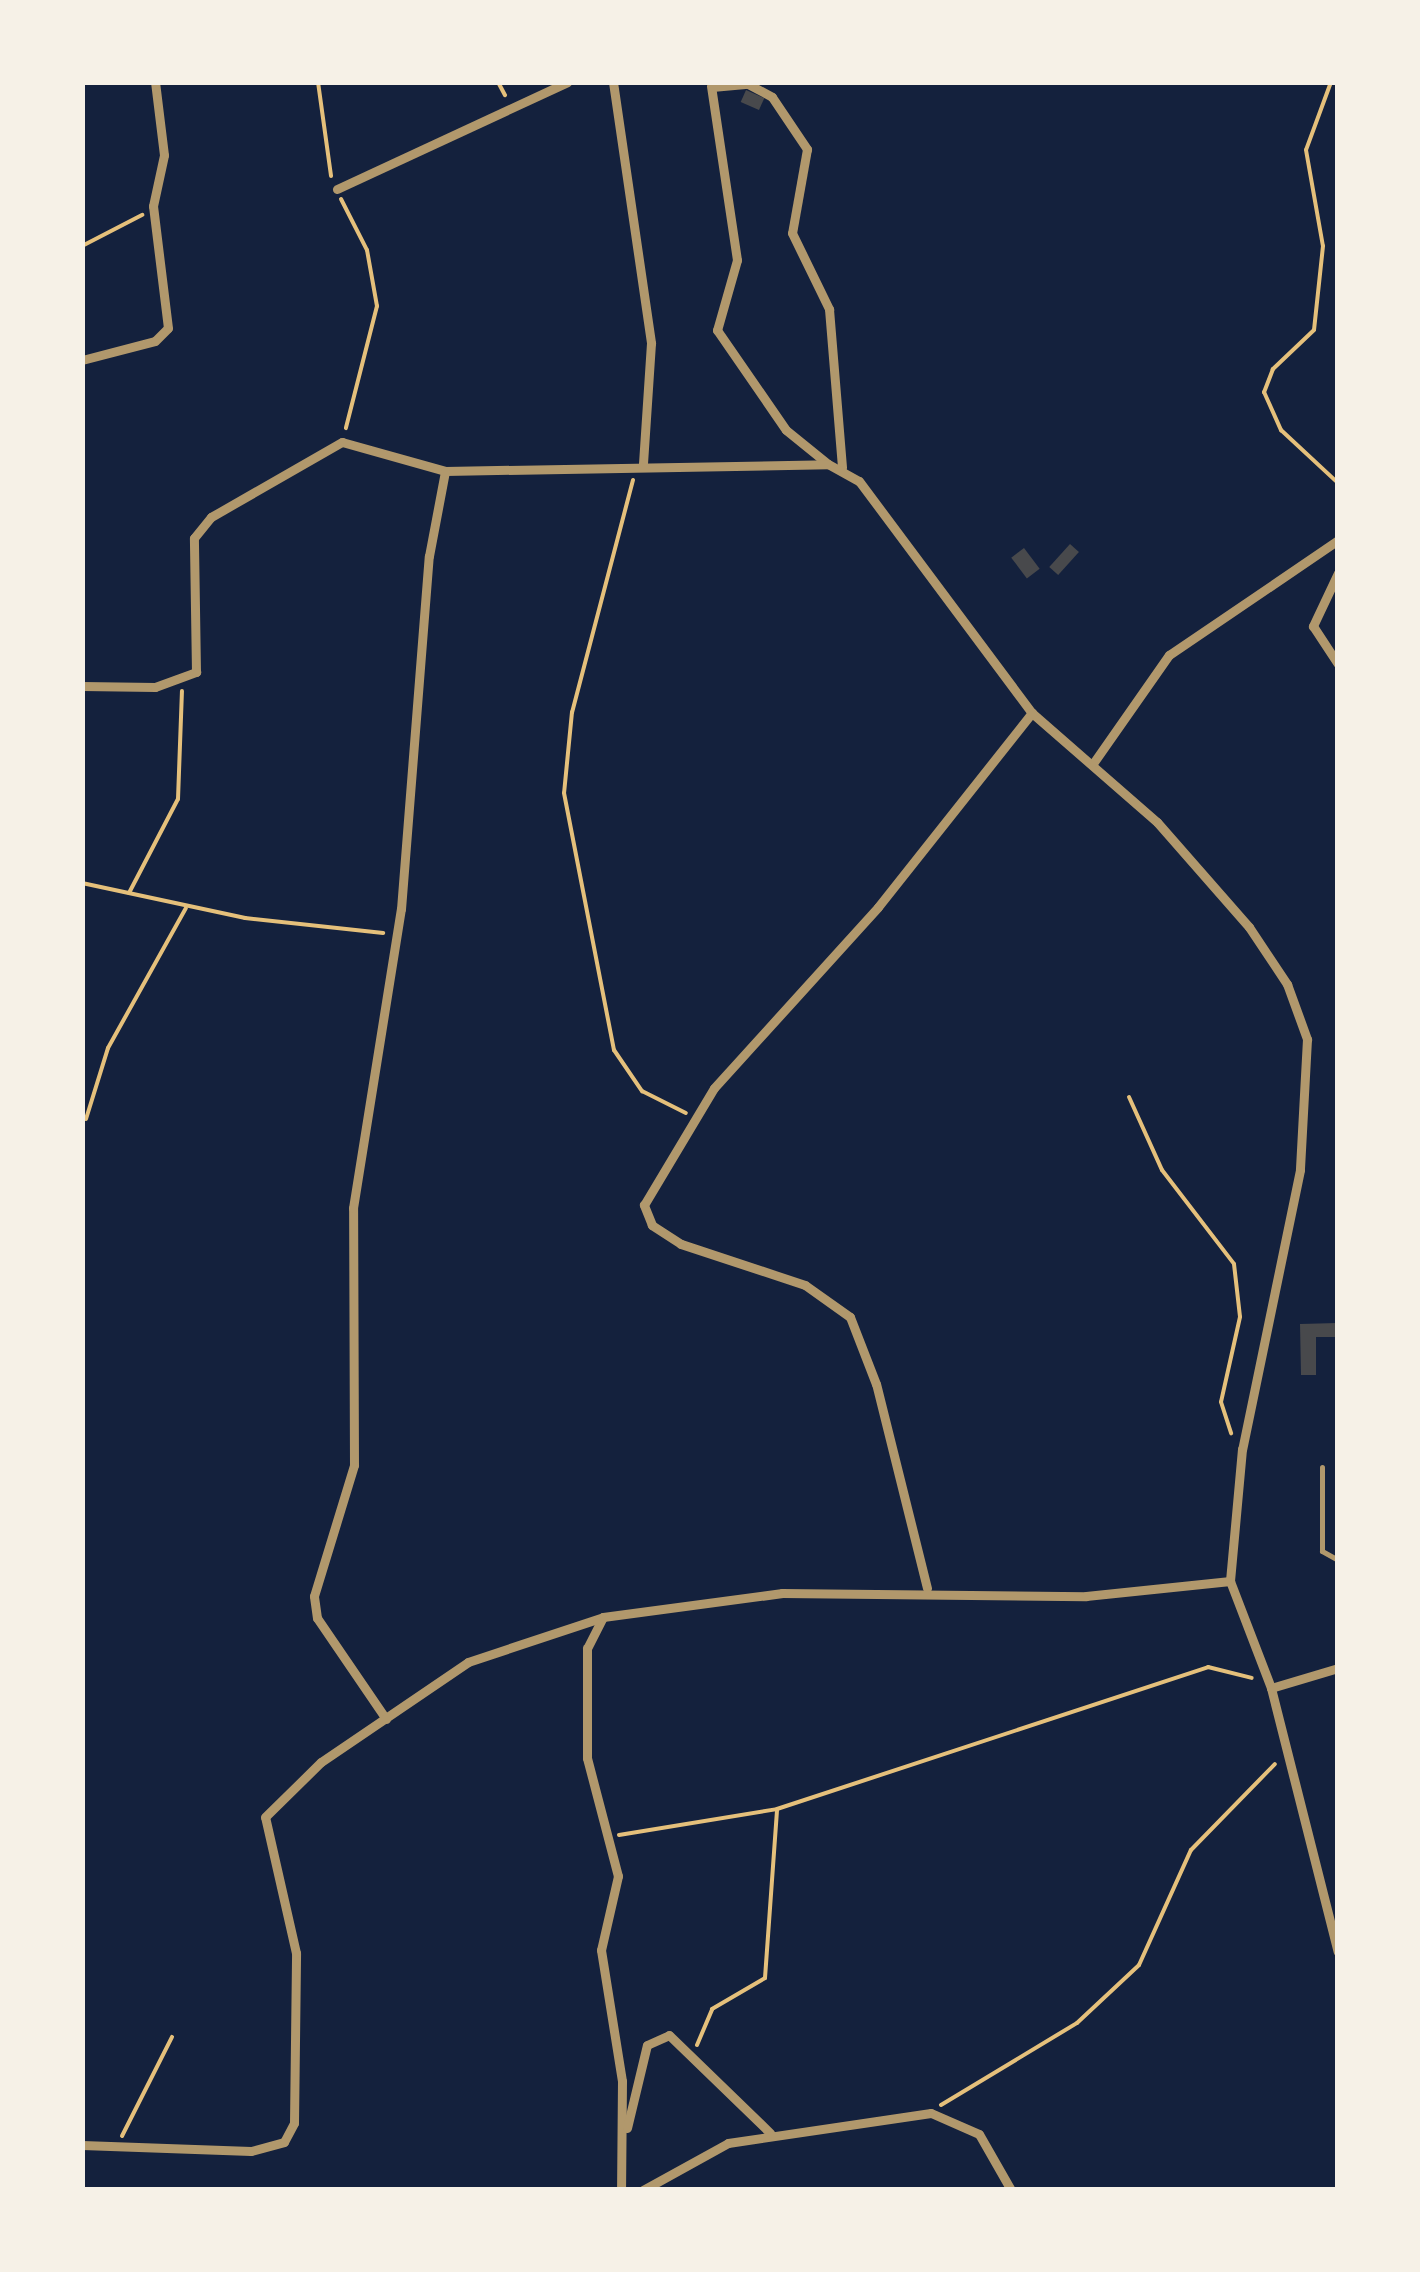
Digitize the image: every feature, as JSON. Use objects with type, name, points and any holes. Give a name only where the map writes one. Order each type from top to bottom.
[{"type":"street","points":[[82,360],[155,341],[168,328],[153,206],[164,154],[155,82]]},
{"type":"street","points":[[336,189],[567,82]]},
{"type":"street","points":[[613,82],[651,344],[643,464]]},
{"type":"street","points":[[828,464],[786,430],[717,330],[737,260],[711,85],[748,84],[772,98],[806,149],[792,233],[829,309],[842,467],[1032,712],[1094,762],[1250,927],[1287,984],[1307,1039],[1300,1170],[1242,1449],[1230,1581],[1271,1688],[1338,1952]]},
{"type":"street","points":[[82,686],[182,683],[200,652],[194,538],[211,517],[342,442],[445,471],[643,464],[842,467]]},
{"type":"street","points":[[386,1719],[317,1618],[314,1596],[354,1465],[351,1227],[397,934],[445,471]]},
{"type":"street","points":[[1094,762],[1169,655],[1338,540]]},
{"type":"street","points":[[1338,573],[1313,626],[1338,664]]},
{"type":"street","points":[[927,1588],[876,1384],[850,1317],[805,1286],[681,1244],[646,1215],[653,1181],[695,1116],[1032,712]]},
{"type":"street","points":[[82,2145],[252,2151],[284,2142],[294,2124],[296,1953],[264,1817],[283,1792],[468,1662],[603,1618],[782,1593],[927,1588],[1086,1596],[1230,1581]]},
{"type":"street","points":[[603,1618],[588,1648],[588,1758],[618,1876],[601,1950],[625,2130]]},
{"type":"street","points":[[1271,1688],[1338,1668]]},
{"type":"street","points":[[620,2190],[625,2130],[646,2046],[669,2035],[694,2055],[770,2133]]},
{"type":"street","points":[[644,2190],[700,2154],[770,2133],[866,2128],[931,2113],[979,2134],[1011,2190]]},
{"type":"lane","points":[[1322,1467],[1322,1551],[1338,1560]]},
{"type":"path","points":[[318,82],[336,189],[367,250],[377,306],[342,442]]},
{"type":"path","points":[[1331,82],[1306,150],[1323,246],[1314,330],[1264,379],[1264,392],[1281,430],[1338,484]]},
{"type":"path","points":[[82,246],[153,206]]},
{"type":"path","points":[[643,464],[618,516],[592,663],[572,712],[564,794],[595,979],[624,1074],[695,1116]]},
{"type":"path","points":[[129,893],[178,800],[182,683]]},
{"type":"path","points":[[82,883],[186,908],[397,934]]},
{"type":"path","points":[[86,1119],[108,1048],[186,908]]},
{"type":"path","points":[[1129,1097],[1162,1170],[1234,1264],[1240,1317],[1221,1402],[1242,1449]]},
{"type":"path","points":[[609,1836],[777,1810],[1208,1667],[1271,1688]]},
{"type":"path","points":[[931,2113],[998,2063],[1077,2023],[1138,1966],[1191,1850],[1286,1754]]},
{"type":"path","points":[[694,2055],[712,2009],[765,1978],[777,1810]]},
{"type":"path","points":[[120,2146],[172,2037]]},
{"type":"building","points":[[746,90],[764,98],[759,110],[741,102]]},
{"type":"building","points":[[1070,544],[1079,552],[1058,575],[1049,567]]},
{"type":"building","points":[[1024,548],[1040,569],[1027,578],[1011,558]]},
{"type":"building","points":[[1337,1323],[1338,1337],[1316,1337],[1316,1375],[1301,1375],[1300,1324]]}]
